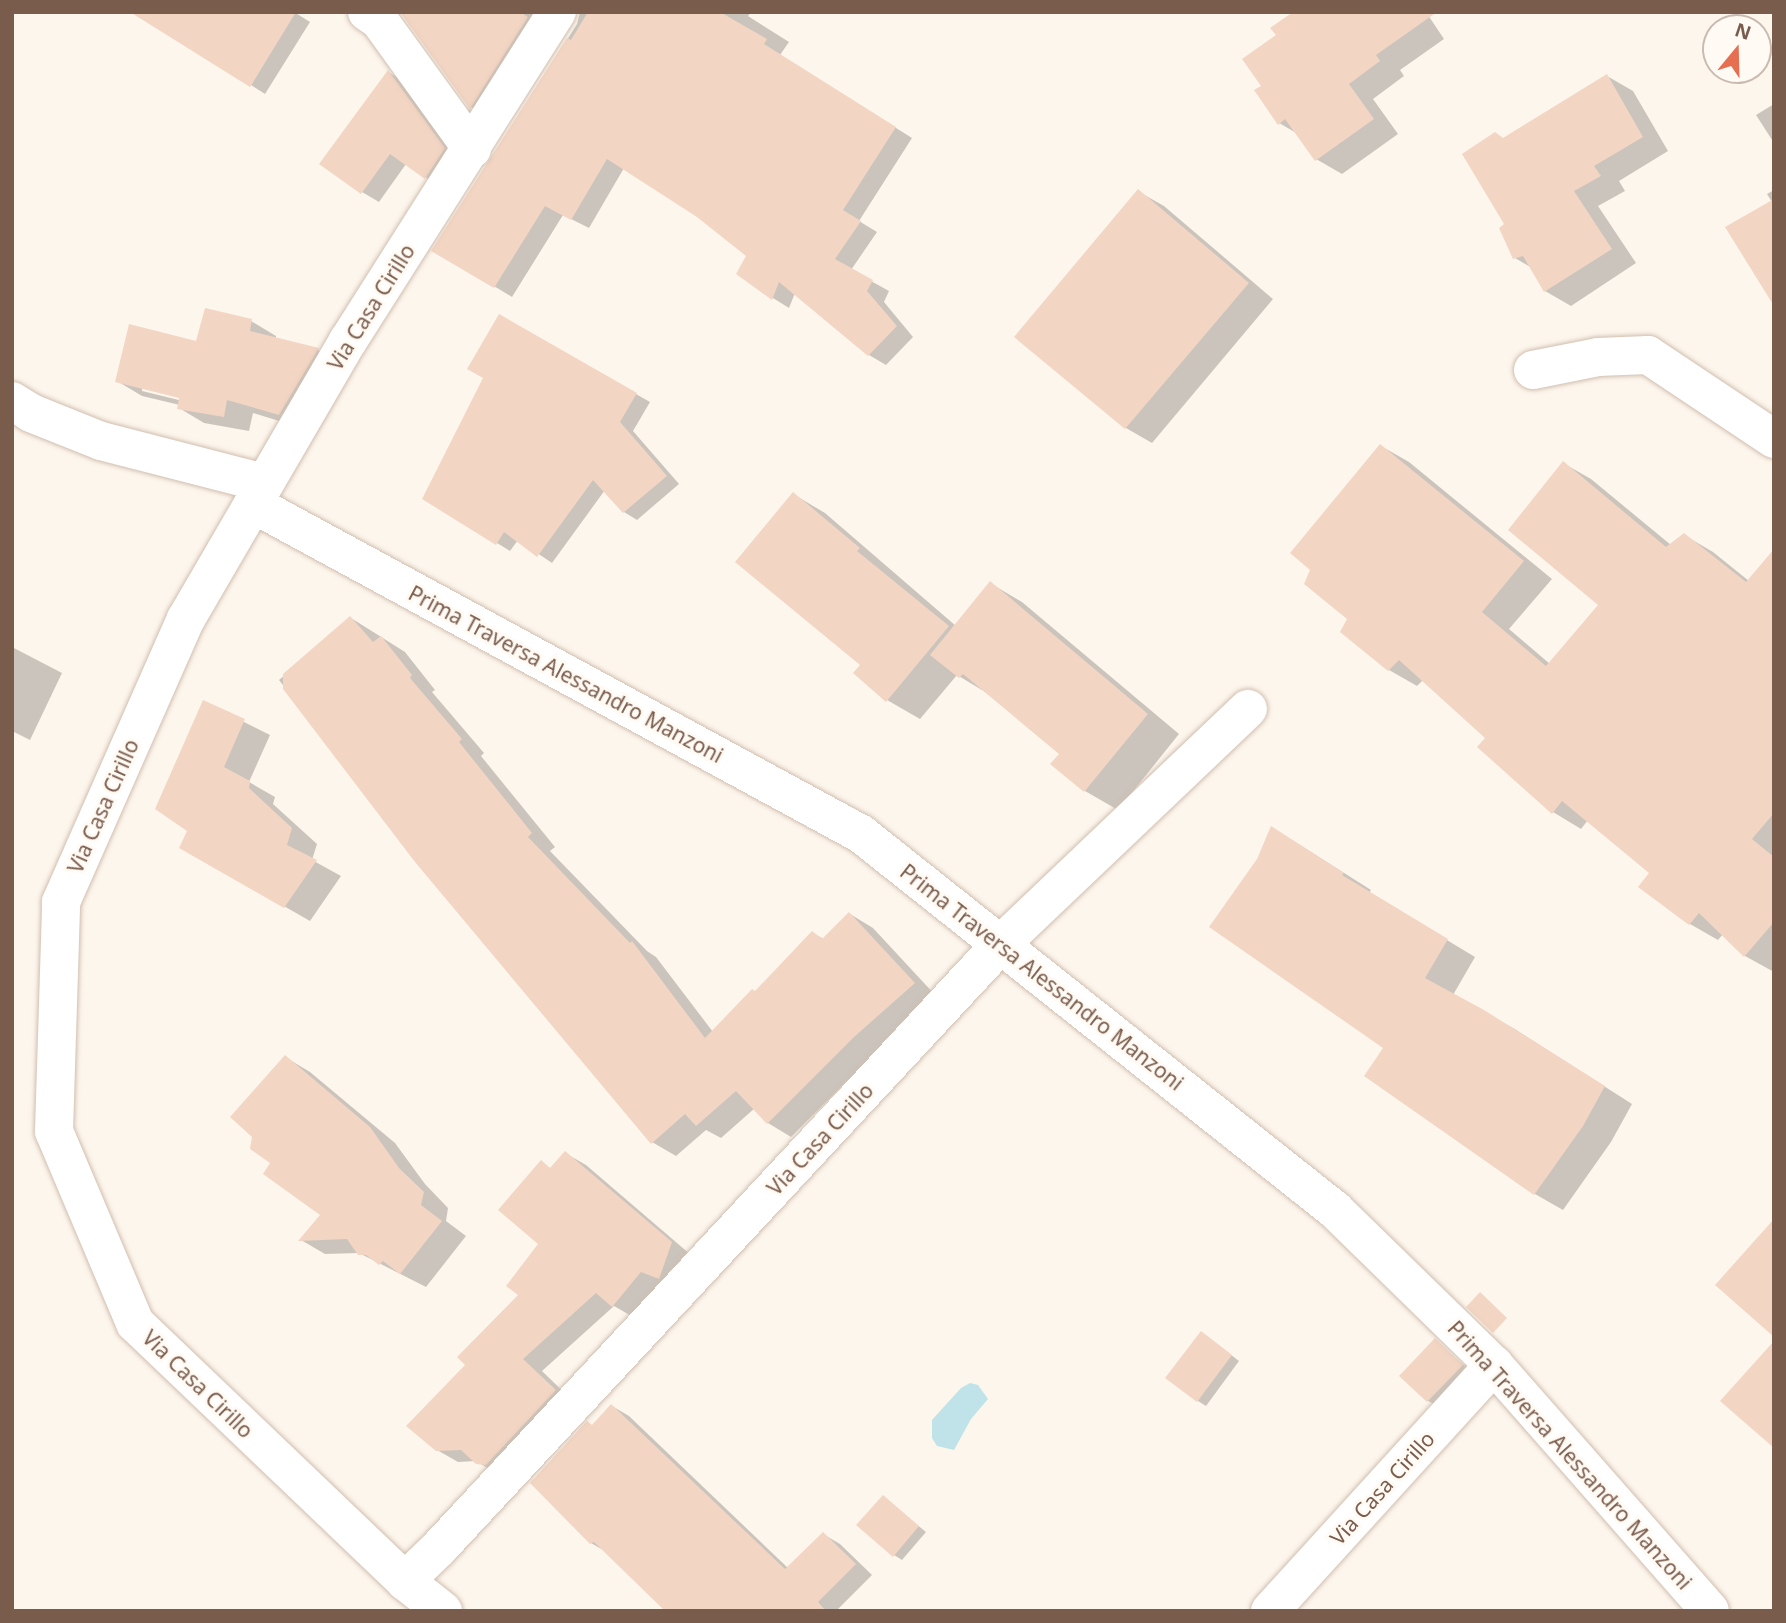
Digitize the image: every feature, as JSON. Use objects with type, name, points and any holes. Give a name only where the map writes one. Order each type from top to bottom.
[{"type":"street","points":[[367,12],[379,20],[472,149]]},
{"type":"street","name":"Via Casa Cirillo","points":[[443,1611],[405,1581],[135,1324],[54,1131],[61,902],[186,619],[348,341],[557,12]]},
{"type":"street","points":[[1532,370],[1598,356],[1648,355],[1774,438]]},
{"type":"street","name":"Prima Traversa Alessandro Manzoni","points":[[12,401],[31,413],[101,441],[259,493],[862,834],[1335,1210],[1494,1365],[1710,1611]]},
{"type":"street","name":"Via Casa Cirillo","points":[[405,1581],[449,1538],[1001,944],[1248,709]]},
{"type":"street","name":"Via Casa Cirillo","points":[[1270,1611],[1494,1365]]},
{"type":"water","points":[[970,1383],[978,1385],[988,1399],[971,1419],[954,1450],[937,1446],[932,1438],[932,1420],[961,1388]]},
{"type":"building","points":[[130,12],[296,12],[250,87]]},
{"type":"building","points":[[400,12],[520,12],[528,17],[470,109]]},
{"type":"building","points":[[588,12],[720,12],[767,39],[764,44],[896,127],[843,210],[861,221],[835,259],[873,280],[867,291],[897,326],[868,356],[779,282],[772,300],[736,274],[746,256],[697,217],[607,159],[571,220],[545,206],[494,288],[431,251],[567,38],[571,40]]},
{"type":"building","points":[[1293,12],[1437,12],[1376,55],[1380,61],[1349,84],[1374,119],[1315,161],[1285,119],[1278,125],[1254,90],[1261,86],[1242,59],[1276,35],[1270,28]]},
{"type":"building","points":[[388,70],[445,148],[425,179],[390,154],[361,194],[319,164]]},
{"type":"building","points":[[1607,74],[1643,137],[1594,166],[1601,176],[1574,191],[1612,249],[1544,292],[1523,256],[1513,259],[1499,228],[1504,224],[1462,154],[1495,132],[1503,138]]},
{"type":"building","points":[[1138,189],[1249,283],[1125,429],[1014,337]]},
{"type":"building","points":[[1774,199],[1774,306],[1725,227]]},
{"type":"building","points":[[205,308],[252,319],[250,331],[319,348],[279,415],[227,400],[224,417],[177,409],[179,398],[115,382],[129,324],[196,341]]},
{"type":"building","points":[[499,314],[637,393],[620,422],[667,476],[623,513],[593,480],[537,557],[504,532],[496,545],[422,499],[483,378],[467,369]]},
{"type":"building","points":[[1380,444],[1524,561],[1482,612],[1546,666],[1598,605],[1508,530],[1563,461],[1666,547],[1684,533],[1746,582],[1774,549],[1774,813],[1752,839],[1774,857],[1774,922],[1744,957],[1699,913],[1689,925],[1638,887],[1649,873],[1562,801],[1552,814],[1477,747],[1485,738],[1399,660],[1388,671],[1340,632],[1347,619],[1304,584],[1310,570],[1290,553]]},
{"type":"building","points":[[793,492],[860,548],[857,551],[949,626],[886,702],[853,673],[860,665],[735,562]]},
{"type":"building","points":[[990,581],[1148,714],[1084,792],[1050,764],[1059,754],[963,674],[959,678],[930,655]]},
{"type":"building","points":[[350,616],[373,642],[381,636],[412,675],[410,678],[462,739],[459,742],[532,833],[528,837],[630,943],[632,941],[705,1038],[752,989],[755,991],[812,931],[822,939],[849,912],[915,983],[854,1037],[767,1124],[736,1091],[696,1126],[685,1114],[651,1144],[415,862],[283,689],[283,674]]},
{"type":"building","points":[[203,700],[245,719],[224,767],[250,781],[249,788],[292,828],[287,845],[317,860],[284,908],[179,848],[187,831],[155,809]]},
{"type":"building","points":[[1271,826],[1344,873],[1342,875],[1448,939],[1425,978],[1484,1010],[1605,1086],[1583,1126],[1534,1195],[1364,1076],[1383,1048],[1209,927],[1257,859]]},
{"type":"building","points":[[285,1055],[370,1127],[399,1168],[424,1192],[421,1205],[442,1221],[400,1274],[383,1261],[379,1265],[366,1255],[358,1255],[347,1239],[298,1241],[320,1215],[263,1174],[270,1163],[250,1149],[252,1137],[230,1117]]},
{"type":"building","points":[[565,1151],[672,1242],[659,1279],[641,1272],[612,1307],[596,1293],[523,1359],[556,1390],[486,1465],[476,1464],[461,1450],[436,1451],[406,1426],[465,1365],[457,1357],[518,1295],[506,1286],[538,1244],[498,1210],[541,1160],[550,1168]]},
{"type":"building","points":[[1774,1219],[1774,1337],[1715,1285]]},
{"type":"building","points":[[1480,1292],[1507,1318],[1493,1333],[1466,1307]]},
{"type":"building","points":[[1201,1331],[1232,1355],[1197,1402],[1165,1378]]},
{"type":"building","points":[[1435,1338],[1463,1365],[1427,1402],[1399,1376]]},
{"type":"building","points":[[1774,1341],[1774,1448],[1720,1401]]},
{"type":"building","points":[[611,1404],[785,1569],[823,1532],[856,1564],[818,1602],[826,1611],[665,1611],[594,1542],[590,1544],[530,1483],[587,1421],[592,1425]]},
{"type":"building","points":[[883,1495],[919,1526],[893,1557],[856,1525]]}]
